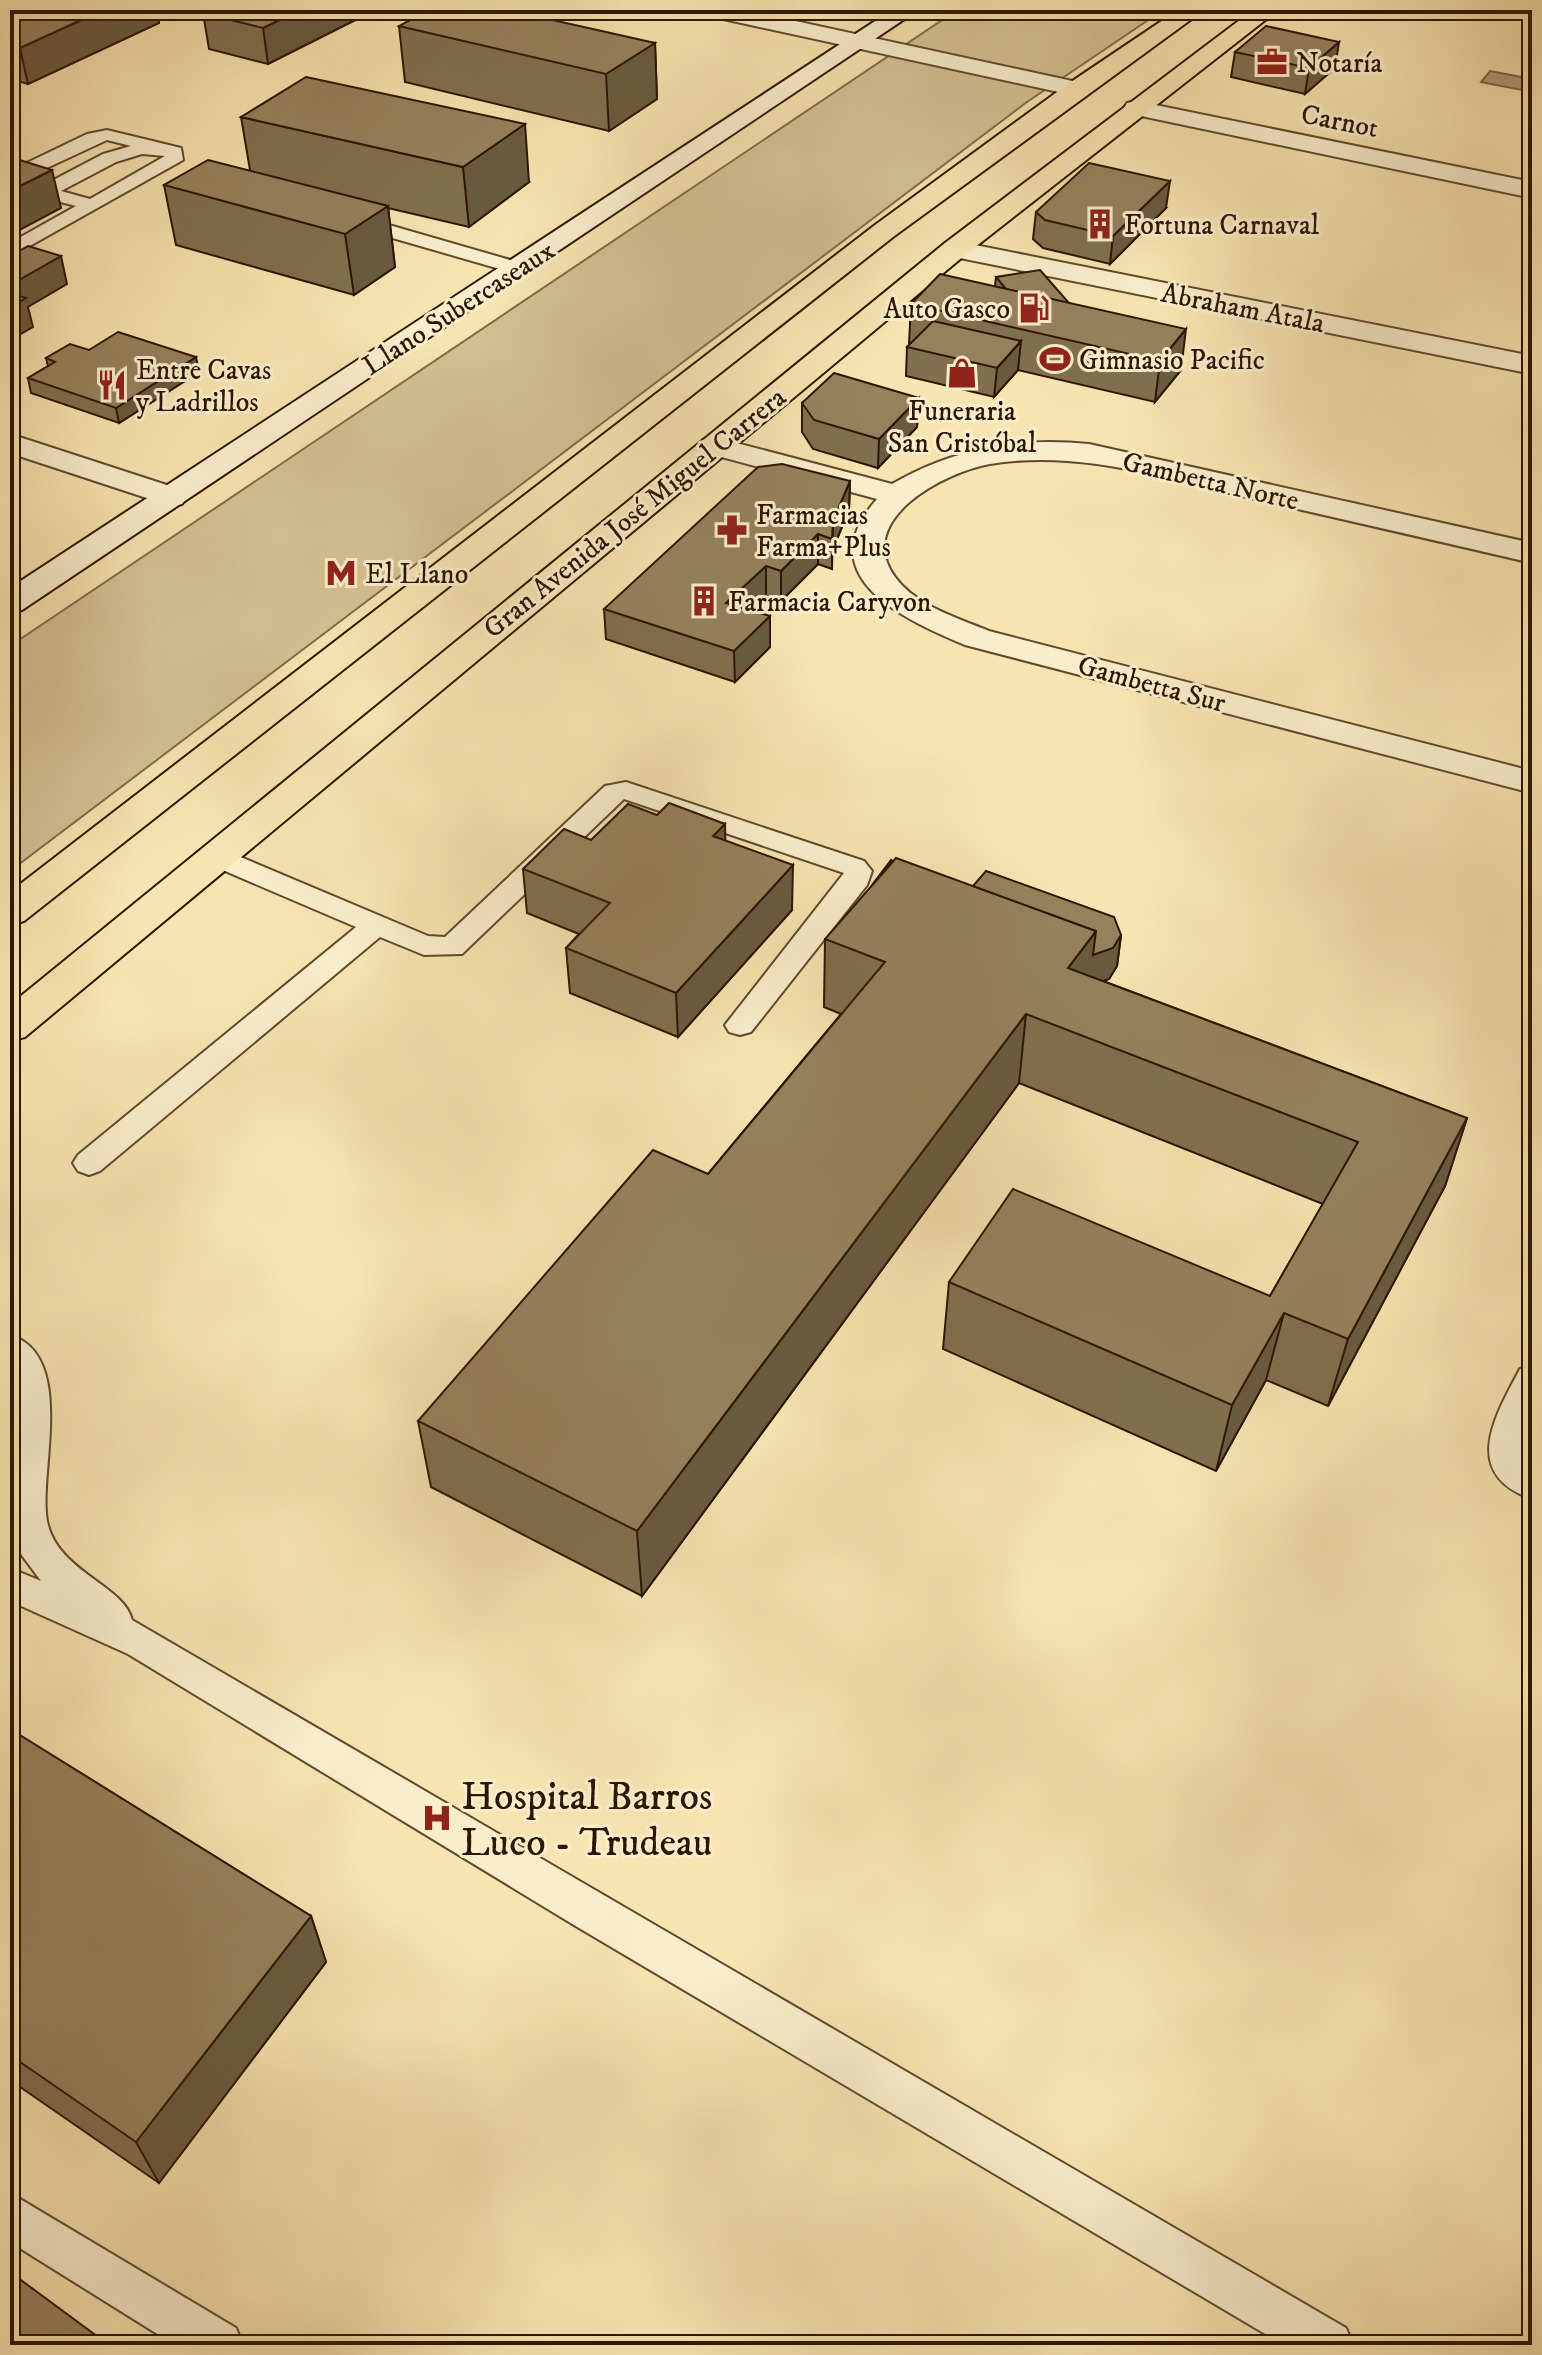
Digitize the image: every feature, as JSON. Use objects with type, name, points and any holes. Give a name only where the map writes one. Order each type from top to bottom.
[{"type":"main road","name":"Gran Avenida José Miguel Carrera","points":[[10,912],[884,231],[1077,89],[1193,10]]},
{"type":"main road","name":"Gran Avenida José Miguel Carrera","points":[[10,1027],[955,249],[1267,10]]},
{"type":"street","points":[[714,10],[1077,89]]},
{"type":"street","name":"Llano Subercaseaux","points":[[10,603],[907,10]]},
{"type":"street","name":"Carnot","points":[[1136,108],[1532,190]]},
{"type":"street","name":"Abraham Atala","points":[[955,249],[1532,365]]},
{"type":"street","points":[[11,444],[171,497]]},
{"type":"street","points":[[714,446],[895,494]]},
{"type":"street","name":"Gambetta Norte","points":[[895,494],[930,472],[966,460],[1021,451],[1063,451],[1118,458],[1532,553]]},
{"type":"street","name":"Gambetta Sur","points":[[895,494],[881,510],[871,536],[872,572],[889,594],[931,623],[977,638],[1532,782]]},
{"type":"lane","points":[[10,181],[93,138],[107,135],[175,152],[174,160],[10,251]]},
{"type":"lane","points":[[47,191],[133,148],[160,147]]},
{"type":"lane","points":[[10,181],[89,207]]},
{"type":"lane","points":[[336,216],[517,268]]},
{"type":"lane","points":[[214,856],[424,945],[452,947],[606,797],[626,790],[858,871],[857,879],[740,1025]]},
{"type":"lane","points":[[89,1163],[376,925]]},
{"type":"lane","points":[[10,1348],[20,1359],[34,1391],[35,1435],[27,1510],[35,1546],[63,1576],[141,1642]]},
{"type":"lane","points":[[1532,1379],[1503,1443],[1505,1459],[1522,1479],[1532,1484]]},
{"type":"lane","points":[[10,1584],[141,1642],[575,1903],[1329,2345]]},
{"type":"lane","points":[[10,2216],[219,2345]]},
{"type":"shaded area","points":[[957,10],[1163,10],[1027,102],[10,871],[10,646]]},
{"type":"shaded area","points":[[1490,71],[1532,79],[1532,92],[1481,82]]},
{"type":"building","points":[[10,10],[103,10],[20,48],[10,45]]},
{"type":"building","points":[[208,10],[300,10],[263,28],[203,13]]},
{"type":"building","points":[[428,10],[508,10],[655,43],[606,74],[399,26]]},
{"type":"building","points":[[1266,26],[1339,42],[1309,68],[1235,52]]},
{"type":"building","points":[[306,77],[525,124],[463,167],[241,117]]},
{"type":"building","points":[[10,157],[52,170],[10,191]]},
{"type":"building","points":[[208,160],[388,206],[345,234],[164,185]]},
{"type":"building","points":[[1089,163],[1170,181],[1113,236],[1045,220],[1036,212]]},
{"type":"building","points":[[28,246],[61,256],[10,285],[10,256]]},
{"type":"building","points":[[1040,270],[1069,303],[1006,289],[996,277]]},
{"type":"building","points":[[940,274],[1186,329],[1160,361],[911,304]]},
{"type":"building","points":[[10,293],[26,298],[10,307]]},
{"type":"building","points":[[933,321],[1021,341],[997,368],[907,347]]},
{"type":"building","name":"Entre Cavas y Ladrillos","points":[[118,332],[196,357],[116,408],[28,378],[55,362],[46,358],[70,344],[89,350]]},
{"type":"building","points":[[834,373],[919,398],[879,439],[814,420],[802,403]]},
{"type":"building","points":[[782,464],[850,481],[833,521],[832,539],[818,534],[781,571],[766,566],[726,603],[770,616],[734,651],[604,609],[758,467]]},
{"type":"building","points":[[669,803],[725,824],[713,836],[793,865],[676,993],[566,948],[610,903],[523,869],[564,829],[591,840],[628,804],[657,815]]},
{"type":"building","points":[[896,858],[1096,931],[1068,968],[1467,1118],[1348,1339],[1284,1313],[1232,1405],[949,1282],[1013,1189],[1270,1296],[1358,1142],[1026,1014],[637,1531],[418,1421],[653,1150],[708,1174],[885,962],[825,939]]},
{"type":"building","points":[[986,871],[1114,917],[1121,935],[1113,948],[1093,955],[1096,931],[973,886]]},
{"type":"building","points":[[10,1729],[311,1916],[136,2142],[10,2055]]},
{"type":"building","points":[[10,2272],[109,2345],[10,2345]]},
{"type":"place","name":"Notaría","points":[[1272,62]]},
{"type":"place","name":"Fortuna Carnaval","points":[[1100,224]]},
{"type":"place","name":"Auto Gasco","points":[[1034,308]]},
{"type":"place","name":"Gimnasio Pacific","points":[[1055,359]]},
{"type":"place","name":"Funeraria San Cristóbal","points":[[962,373]]},
{"type":"place","name":"Entre Cavas y Ladrillos","points":[[112,385]]},
{"type":"place","name":"Farmacias Farma+Plus","points":[[732,530]]},
{"type":"place","name":"El Llano","points":[[341,573]]},
{"type":"place","name":"Farmacia Caryvon","points":[[704,601]]},
{"type":"place","name":"Hospital Barros Luco - Trudeau","points":[[437,1818]]}]
